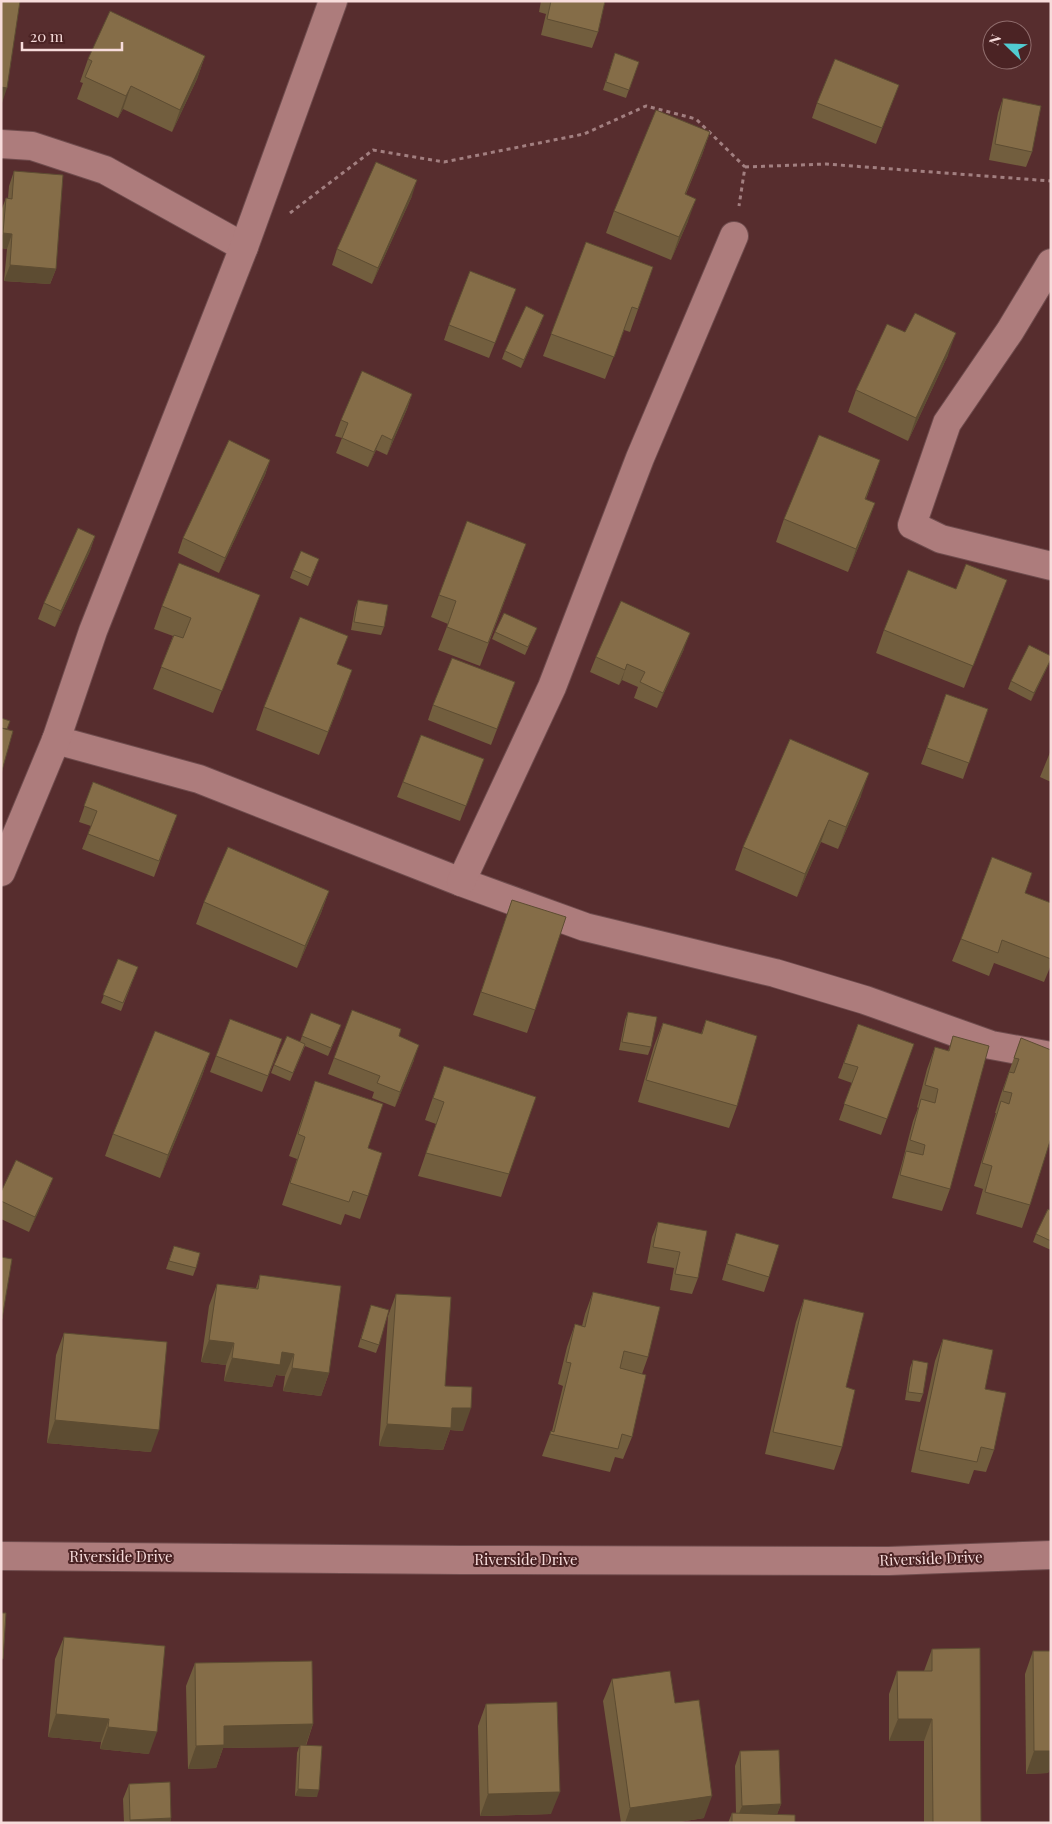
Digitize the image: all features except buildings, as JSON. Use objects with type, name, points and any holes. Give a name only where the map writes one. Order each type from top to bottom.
[{"type":"street","points":[[1,872],[56,740],[93,630],[244,247],[333,1]]},
{"type":"street","points":[[1,144],[32,146],[105,170],[244,247]]},
{"type":"street","points":[[461,882],[552,687],[640,458],[734,236]]},
{"type":"street","points":[[1051,263],[1010,331],[947,423],[912,525],[941,539],[1051,566]]},
{"type":"street","points":[[56,740],[199,779],[461,882],[585,927],[775,973],[865,1000],[991,1045],[1051,1056]]},
{"type":"street","name":"Riverside Drive","points":[[1,1556],[460,1560],[889,1560],[1051,1555]]},
{"type":"path","points":[[282,219],[373,150],[444,162],[584,134],[646,106],[696,119],[745,167],[826,164],[1051,181]]},
{"type":"path","points":[[734,236],[745,167]]}]
